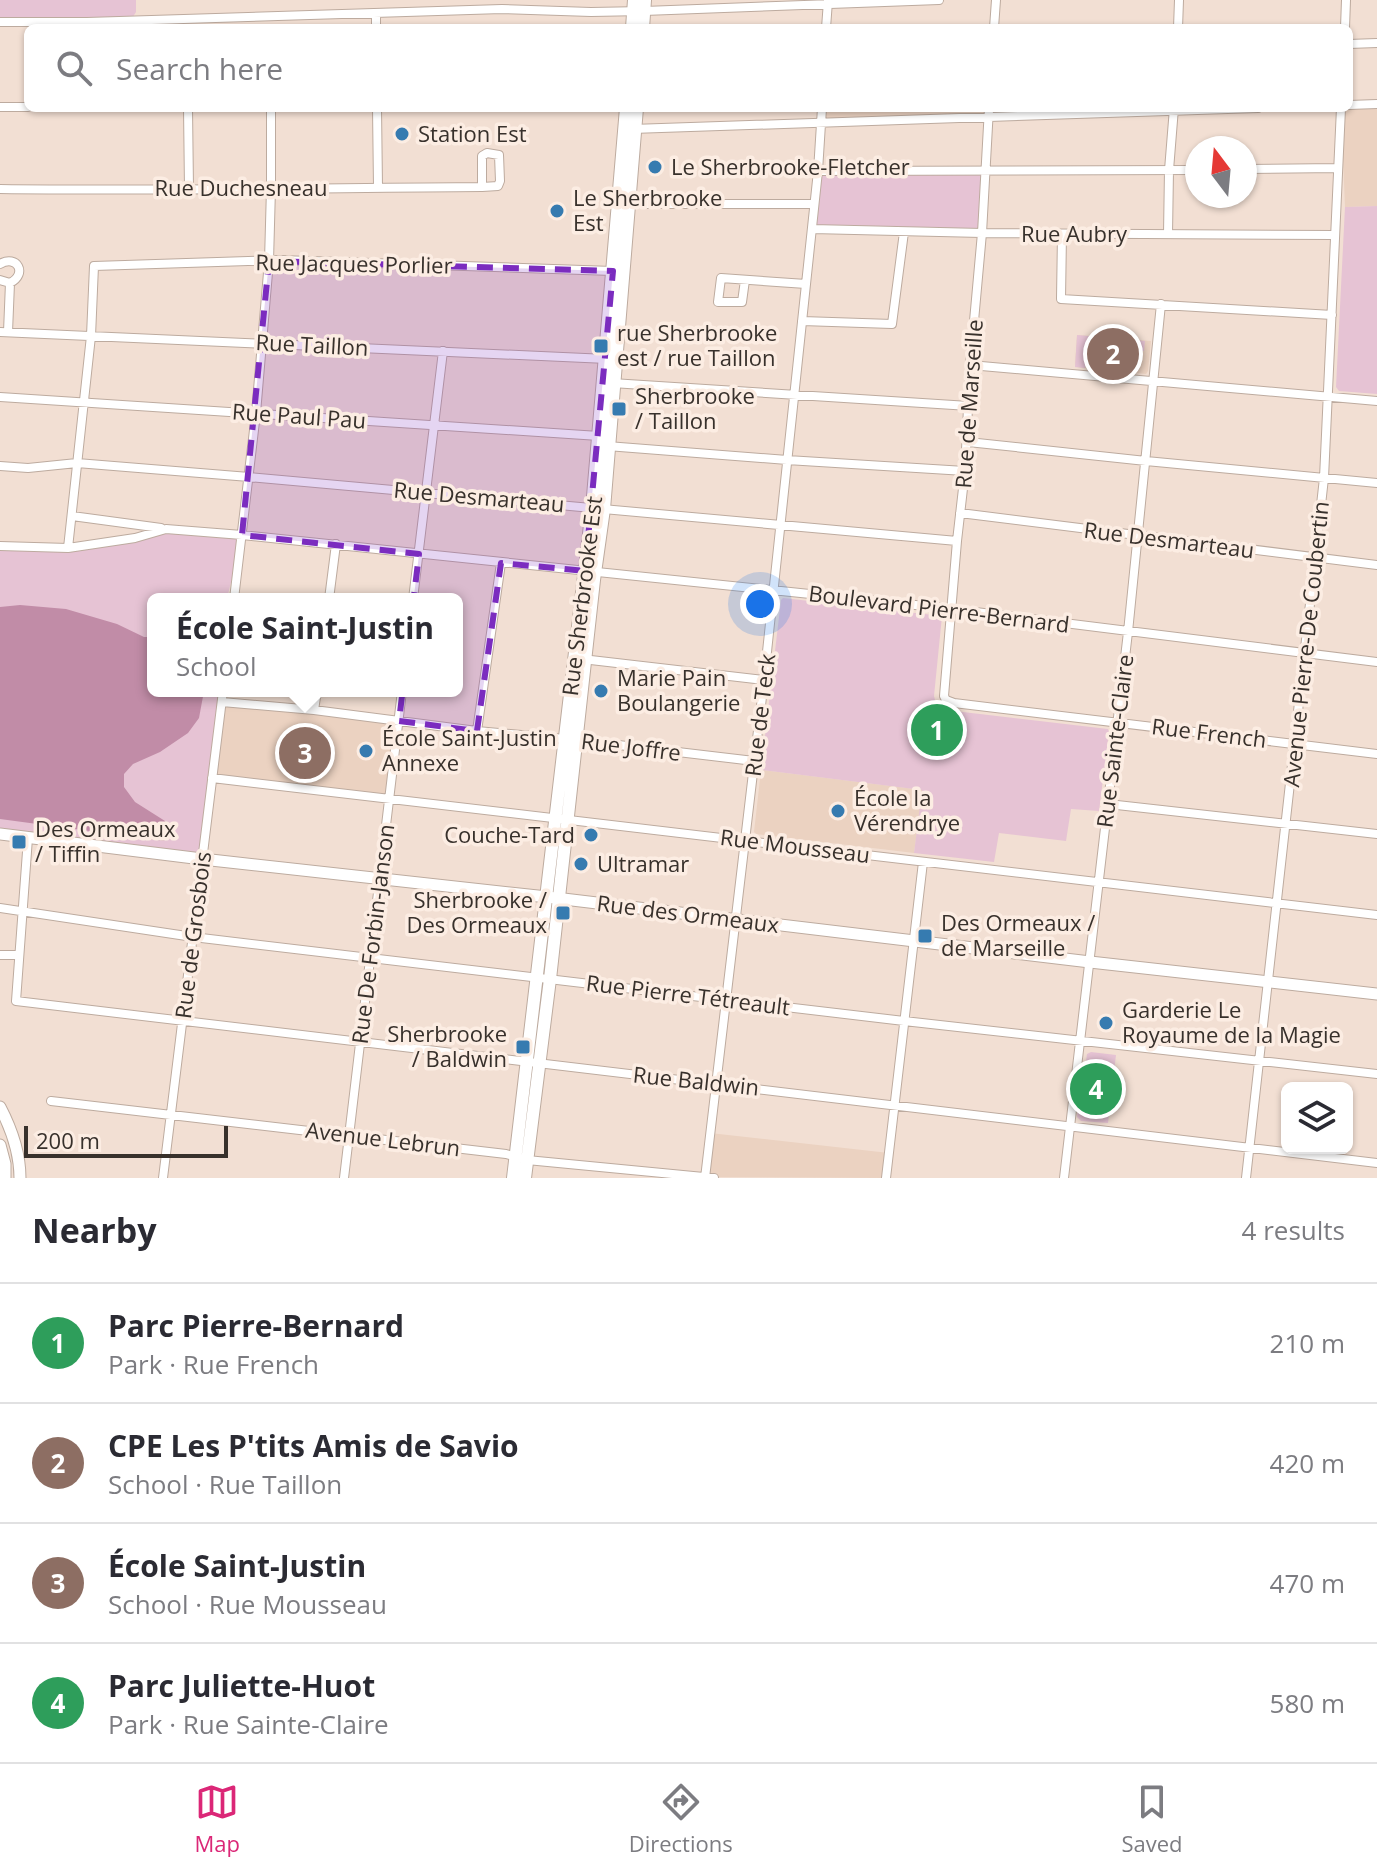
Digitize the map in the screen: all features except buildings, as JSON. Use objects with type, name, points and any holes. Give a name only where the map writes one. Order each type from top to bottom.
[{"type":"main road","name":"Rue Sherbrooke Est","points":[[627,112],[630,129]]},
{"type":"main road","name":"Rue Sherbrooke Est","points":[[610,359],[630,129],[636,112]]},
{"type":"main road","name":"Rue Sherbrooke Est","points":[[513,1178],[521,1158],[598,508],[609,383],[613,271],[624,204]]},
{"type":"main road","name":"Rue Sherbrooke Est","points":[[521,1158],[525,1178]]},
{"type":"street","points":[[0,22],[187,23],[502,9],[591,12],[639,5],[939,0]]},
{"type":"street","points":[[994,24],[996,0]]},
{"type":"street","points":[[1178,24],[1179,0]]},
{"type":"street","points":[[1345,24],[1346,0]]},
{"type":"street","points":[[826,24],[828,2]]},
{"type":"street","points":[[376,13],[376,24]]},
{"type":"street","points":[[1353,44],[1377,43]]},
{"type":"street","points":[[1353,105],[1377,104]]},
{"type":"street","points":[[0,107],[24,107]]},
{"type":"street","points":[[188,112],[189,189]]},
{"type":"street","points":[[235,593],[256,413],[269,261],[271,112]]},
{"type":"street","points":[[377,112],[378,187]]},
{"type":"street","name":"Rue de Teck","points":[[705,1178],[774,590],[822,112]]},
{"type":"street","points":[[630,129],[989,112]]},
{"type":"street","name":"Rue de Marseille","points":[[946,700],[951,609],[968,442],[970,365],[989,112]]},
{"type":"street","points":[[1168,234],[1174,112]]},
{"type":"street","name":"Avenue Pierre-De Coubertin","points":[[1246,1178],[1324,478],[1341,112]]},
{"type":"street","points":[[1257,169],[1338,168]]},
{"type":"street","points":[[818,171],[1185,170]]},
{"type":"street","name":"Rue Duchesneau","points":[[0,189],[482,187]]},
{"type":"street","points":[[624,204],[814,204]]},
{"type":"street","name":"Rue Aubry","points":[[812,229],[1335,235]]},
{"type":"street","points":[[802,321],[892,324],[904,232]]},
{"type":"street","points":[[1062,234],[1061,299],[1332,315]]},
{"type":"street","name":"Rue Taillon","points":[[0,264],[9,260],[18,267],[18,277],[10,283],[4,332],[610,359]]},
{"type":"street","name":"Rue Jacques Porlier","points":[[91,336],[94,266],[269,261],[613,271]]},
{"type":"street","points":[[0,280],[10,283]]},
{"type":"street","points":[[745,280],[806,284]]},
{"type":"street","name":"Rue Sainte-Claire","points":[[1064,1178],[1139,536],[1161,304]]},
{"type":"street","points":[[68,548],[91,336]]},
{"type":"street","points":[[414,593],[443,351]]},
{"type":"street","points":[[970,365],[1377,401]]},
{"type":"street","points":[[609,383],[969,406]]},
{"type":"street","name":"Rue Paul Pau","points":[[0,397],[434,426],[787,460],[965,471]]},
{"type":"street","points":[[968,442],[1377,483]]},
{"type":"street","name":"Rue Desmarteau","points":[[0,466],[28,468],[77,463],[957,541]]},
{"type":"street","name":"Rue Desmarteau","points":[[960,513],[1377,565]]},
{"type":"street","name":"Boulevard Pierre-Bernard","points":[[72,516],[166,529],[951,609],[1377,662]]},
{"type":"street","name":"Boulevard Pierre-Bernard","points":[[0,546],[68,548],[135,538],[166,529]]},
{"type":"street","points":[[330,593],[336,544]]},
{"type":"street","points":[[477,731],[501,563]]},
{"type":"street","points":[[580,659],[764,680]]},
{"type":"street","name":"Rue de Grosbois","points":[[163,1178],[222,697]]},
{"type":"street","points":[[314,710],[316,697]]},
{"type":"street","name":"Rue De Forbin-Janson","points":[[344,1178],[401,697]]},
{"type":"street","name":"Rue French","points":[[946,700],[1377,754]]},
{"type":"street","name":"Rue Joffre","points":[[222,702],[754,761]]},
{"type":"street","name":"Rue Mousseau","points":[[212,778],[1377,915]]},
{"type":"street","points":[[1108,804],[1377,834]]},
{"type":"street","name":"Rue des Ormeaux","points":[[0,834],[1377,994]]},
{"type":"street","points":[[0,955],[19,955],[28,838]]},
{"type":"street","points":[[886,1178],[923,862]]},
{"type":"street","name":"Rue Pierre Tétreault","points":[[0,908],[193,937],[1377,1074]]},
{"type":"street","name":"Rue Baldwin","points":[[19,955],[16,1001],[1377,1163]]},
{"type":"street","name":"Avenue Lebrun","points":[[51,1101],[714,1178]]},
{"type":"street","points":[[0,1107],[9,1124],[20,1165],[20,1178]]},
{"type":"street","points":[[0,1145],[5,1178]]},
{"type":"highlighted area","points":[[269,261],[613,271],[585,571],[501,563],[477,731],[399,721],[419,554],[242,535]]},
{"type":"shaded area","points":[[0,0],[136,0],[136,12],[131,20],[0,22]]},
{"type":"shaded area","points":[[1377,104],[1377,206],[1345,207],[1341,112],[1353,112],[1353,107]]},
{"type":"shaded area","points":[[822,112],[989,112],[988,117],[821,122]]},
{"type":"shaded area","points":[[986,170],[982,233],[812,229],[818,171]]},
{"type":"shaded area","points":[[1377,206],[1377,394],[1339,391],[1336,387],[1345,207]]},
{"type":"shaded area","points":[[1077,335],[1151,341],[1148,371],[1146,374],[1075,367]]},
{"type":"shaded area","points":[[1077,335],[1145,341],[1144,351],[1091,347],[1085,368],[1075,367]]},
{"type":"shaded area","points":[[166,529],[242,535],[228,593],[147,593],[147,697],[218,697],[202,859],[0,832],[0,546],[68,548]]},
{"type":"shaded area","points":[[783,598],[942,616],[934,696],[936,704],[946,710],[1108,729],[1099,811],[1071,809],[1066,841],[999,833],[994,862],[914,853],[922,790],[761,770]]},
{"type":"shaded area","points":[[20,605],[66,609],[117,624],[147,637],[147,697],[203,697],[199,718],[188,733],[160,752],[133,764],[124,774],[124,787],[135,802],[165,821],[169,835],[164,841],[0,819],[0,607]]},
{"type":"shaded area","points":[[222,702],[399,721],[390,798],[212,778]]},
{"type":"shaded area","name":"École la Vérendrye","points":[[761,770],[923,790],[914,853],[756,834]]},
{"type":"shaded area","points":[[1091,1052],[1116,1055],[1108,1123],[1081,1121],[1077,1117],[1084,1061]]},
{"type":"shaded area","points":[[710,1133],[889,1153],[886,1178],[705,1177]]},
{"type":"place","name":"Station Est","points":[[402,134]]},
{"type":"place","name":"Le Sherbrooke-Fletcher","points":[[655,167]]},
{"type":"place","name":"Le Sherbrooke Est","points":[[557,211]]},
{"type":"place","name":"rue Sherbrooke est / rue Taillon","points":[[601,346]]},
{"type":"place","name":"CPE Les P'tits Amis de Savio","points":[[1113,354]]},
{"type":"place","name":"Sherbrooke / Taillon","points":[[619,409]]},
{"type":"place","name":"Marie Pain Boulangerie","points":[[601,691]]},
{"type":"place","name":"Parc Pierre-Bernard","points":[[937,730]]},
{"type":"place","name":"École Saint-Justin Annexe","points":[[366,751]]},
{"type":"place","name":"École Saint-Justin","points":[[305,753]]},
{"type":"place","name":"École la Vérendrye","points":[[838,811]]},
{"type":"place","name":"Couche-Tard","points":[[591,835]]},
{"type":"place","name":"Des Ormeaux / Tiffin","points":[[19,842]]},
{"type":"place","name":"Ultramar","points":[[581,864]]},
{"type":"place","name":"Sherbrooke / Des Ormeaux","points":[[563,913]]},
{"type":"place","name":"Des Ormeaux / de Marseille","points":[[925,936]]},
{"type":"place","name":"Garderie Le Royaume de la Magie","points":[[1106,1023]]},
{"type":"place","name":"Sherbrooke / Baldwin","points":[[523,1047]]},
{"type":"place","name":"Parc Juliette-Huot","points":[[1096,1089]]}]
